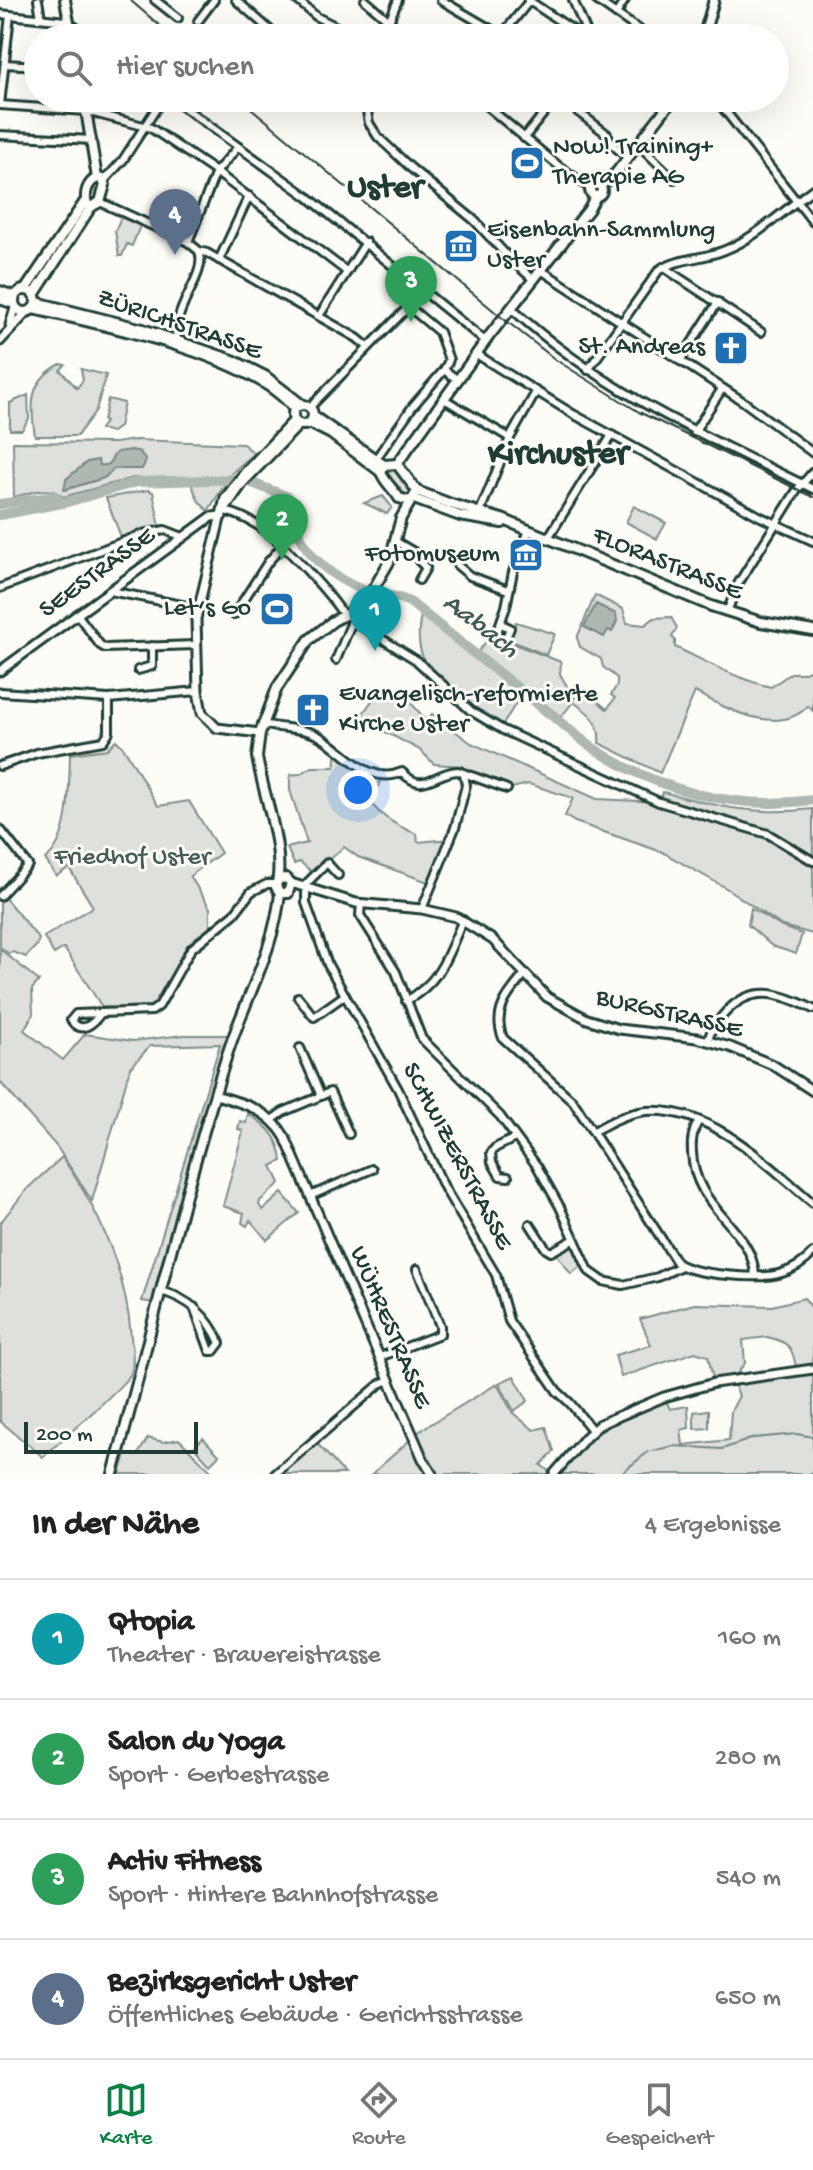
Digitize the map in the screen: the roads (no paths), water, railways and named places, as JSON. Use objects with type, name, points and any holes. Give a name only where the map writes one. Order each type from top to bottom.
[{"type":"main road","points":[[65,0],[69,22]]},
{"type":"main road","points":[[707,24],[714,0]]},
{"type":"main road","points":[[0,291],[20,312],[31,302],[92,203],[100,180],[86,112]]},
{"type":"main road","points":[[401,518],[399,498],[383,469],[397,464],[485,341],[534,280],[595,190],[610,179],[663,112]]},
{"type":"main road","points":[[92,203],[89,185],[100,180]]},
{"type":"main road","points":[[0,299],[14,303],[31,302]]},
{"type":"main road","name":"ZÜRICHSTRASSE","points":[[31,302],[162,335],[248,366],[277,384],[303,415],[375,460],[383,469]]},
{"type":"main road","name":"ZÜRICHSTRASSE","points":[[31,302],[244,372],[279,393],[303,415],[383,469]]},
{"type":"main road","points":[[397,464],[413,497]]},
{"type":"main road","points":[[399,498],[413,497]]},
{"type":"main road","points":[[113,1474],[215,1095],[278,915],[284,886],[257,757],[261,729],[277,688],[304,646],[321,630],[349,616],[367,600],[389,562],[401,518],[413,497]]},
{"type":"main road","name":"FLORASTRASSE","points":[[413,497],[511,523],[727,612],[761,622],[813,631]]},
{"type":"main road","name":"FLORASTRASSE","points":[[413,497],[460,516],[511,523]]},
{"type":"street","points":[[38,0],[41,18]]},
{"type":"street","points":[[155,0],[178,18]]},
{"type":"street","points":[[198,21],[214,0]]},
{"type":"street","points":[[236,0],[263,24]]},
{"type":"street","points":[[297,0],[331,24]]},
{"type":"street","points":[[365,0],[393,24]]},
{"type":"street","points":[[387,24],[398,0]]},
{"type":"street","points":[[441,0],[482,24]]},
{"type":"street","points":[[513,24],[530,0],[566,24]]},
{"type":"street","points":[[573,0],[582,24]]},
{"type":"street","points":[[596,0],[631,24]]},
{"type":"street","points":[[616,14],[625,0]]},
{"type":"street","points":[[0,14],[72,24]]},
{"type":"street","points":[[10,15],[0,105],[24,107]]},
{"type":"street","points":[[5,64],[24,65]]},
{"type":"street","points":[[90,112],[147,126],[249,196],[346,271]]},
{"type":"street","points":[[100,180],[120,165],[155,112]]},
{"type":"street","points":[[190,112],[366,242],[485,341]]},
{"type":"street","points":[[368,112],[369,123],[378,137],[474,220],[534,280]]},
{"type":"street","points":[[493,112],[578,182],[595,190]]},
{"type":"street","points":[[524,138],[546,112]]},
{"type":"street","points":[[577,112],[607,134],[613,145],[628,158]]},
{"type":"street","points":[[726,112],[813,222]]},
{"type":"street","points":[[0,135],[92,140]]},
{"type":"street","points":[[638,144],[674,179]]},
{"type":"street","points":[[188,242],[216,172],[238,147]]},
{"type":"street","points":[[588,370],[652,278],[663,267],[728,249],[747,239],[813,189]]},
{"type":"street","points":[[219,260],[249,196]]},
{"type":"street","points":[[92,203],[188,242],[199,251],[328,320],[368,347]]},
{"type":"street","points":[[319,316],[366,242]]},
{"type":"street","points":[[162,335],[177,320],[201,264],[199,251]]},
{"type":"street","points":[[663,267],[761,332]]},
{"type":"street","points":[[541,270],[813,453]]},
{"type":"street","points":[[303,415],[425,290]]},
{"type":"street","points":[[0,341],[31,302]]},
{"type":"street","points":[[680,361],[718,302]]},
{"type":"street","points":[[7,332],[14,303]]},
{"type":"street","points":[[375,460],[449,360],[439,332],[409,307]]},
{"type":"street","points":[[511,308],[588,370],[640,403],[813,489]]},
{"type":"street","points":[[177,320],[177,341]]},
{"type":"street","points":[[476,354],[612,435],[813,541]]},
{"type":"street","points":[[444,370],[458,380]]},
{"type":"street","points":[[694,432],[722,389]]},
{"type":"street","points":[[481,513],[510,438],[536,392]]},
{"type":"street","points":[[444,399],[510,438]]},
{"type":"street","name":"SEESTRASSE","points":[[0,671],[211,517],[223,513],[240,483],[303,415]]},
{"type":"street","points":[[548,538],[612,435]]},
{"type":"street","points":[[727,612],[733,592],[813,472]]},
{"type":"street","points":[[507,789],[454,771],[421,783],[412,781],[402,772],[382,777],[367,771],[315,733],[225,730],[211,724],[202,713],[198,691],[197,608],[223,513],[257,526],[282,546],[349,616],[416,660],[471,711],[503,730],[659,802],[768,834],[813,861]]},
{"type":"street","name":"FLORASTRASSE","points":[[460,516],[481,513]]},
{"type":"street","points":[[0,588],[152,532],[172,530],[183,537]]},
{"type":"street","points":[[501,624],[508,590],[529,530]]},
{"type":"street","points":[[152,532],[164,533],[175,543]]},
{"type":"street","points":[[395,541],[417,554],[426,568],[419,580]]},
{"type":"street","points":[[234,615],[282,546]]},
{"type":"street","points":[[457,565],[470,576],[508,590]]},
{"type":"street","points":[[110,590],[197,608]]},
{"type":"street","points":[[77,614],[105,648],[196,645]]},
{"type":"street","points":[[336,660],[349,616]]},
{"type":"street","points":[[138,670],[152,666],[152,646]]},
{"type":"street","points":[[0,692],[109,699],[198,691]]},
{"type":"street","points":[[0,766],[37,753],[103,741],[109,732],[109,699]]},
{"type":"street","points":[[422,909],[455,828],[466,785],[464,775]]},
{"type":"street","points":[[0,829],[28,865],[0,896]]},
{"type":"street","points":[[306,889],[307,881],[327,863],[338,875]]},
{"type":"street","points":[[101,1013],[112,1010],[143,1012],[159,1006],[183,960],[195,945],[234,914],[251,892],[267,884],[284,886]]},
{"type":"street","name":"BURGSTRASSE","points":[[284,886],[361,904],[422,909],[463,920],[493,940],[524,975],[560,1006],[596,1022],[630,1031],[708,1040],[762,1059],[813,1091]]},
{"type":"street","name":"SCHWIZERSTRASSE","points":[[306,889],[306,903],[317,938],[398,1089],[445,1189],[496,1275],[509,1321],[557,1391],[592,1430]]},
{"type":"street","points":[[361,904],[360,915],[396,972],[419,1035],[500,1116],[537,1166],[560,1207],[589,1271],[612,1285],[637,1283],[681,1266]]},
{"type":"street","points":[[406,1001],[426,989],[439,973],[463,920]]},
{"type":"street","points":[[524,975],[499,1011],[501,1032],[507,1043],[573,1101],[670,1255],[681,1266],[706,1274],[778,1275],[792,1270],[813,1253]]},
{"type":"street","points":[[708,1040],[715,1025],[745,997],[770,994],[813,1009]]},
{"type":"street","points":[[298,997],[314,1017],[345,995]]},
{"type":"street","points":[[300,1048],[321,1096]]},
{"type":"street","points":[[215,1095],[251,1106],[272,1120],[330,1092],[349,1134]]},
{"type":"street","points":[[594,1131],[614,1120],[646,1111],[679,1115],[731,1136],[813,1203]]},
{"type":"street","name":"WÜHRESTRASSE","points":[[272,1120],[285,1137],[432,1474]]},
{"type":"street","points":[[698,1122],[693,1131],[692,1146],[698,1182],[705,1196],[747,1248],[755,1265],[755,1275]]},
{"type":"street","points":[[508,1177],[500,1176],[491,1153],[515,1138]]},
{"type":"street","points":[[310,1196],[372,1169]]},
{"type":"street","points":[[530,1224],[551,1252],[573,1240]]},
{"type":"street","points":[[380,1357],[440,1334],[440,1326],[417,1269]]},
{"type":"street","points":[[161,1291],[179,1297],[194,1307],[212,1326],[220,1343],[217,1349],[210,1351],[194,1307]]},
{"type":"street","points":[[554,1474],[592,1430],[611,1419],[684,1390],[813,1369]]},
{"type":"street","points":[[275,1474],[380,1384],[389,1380]]},
{"type":"waterway","name":"Aabach","points":[[0,515],[67,502],[137,482],[242,479],[288,497],[301,538],[322,566],[363,590],[411,603],[586,743],[612,759],[666,785],[723,799],[783,803],[813,800]]},
{"type":"waterway","points":[[0,504],[55,496],[61,503]]},
{"type":"waterway","points":[[653,1451],[673,1446],[722,1449],[754,1438],[797,1434],[813,1437]]},
{"type":"waterway","points":[[620,1474],[648,1452]]},
{"type":"railway","points":[[130,0],[158,24]]},
{"type":"railway","points":[[256,112],[556,360],[639,412],[813,497]]},
{"type":"place","name":"Now! Training+ Therapie AG","points":[[527,163]]},
{"type":"place","name":"Eisenbahn-Sammlung Uster","points":[[461,246]]},
{"type":"place","name":"Bezirksgericht Uster","points":[[175,255]]},
{"type":"place","name":"Activ Fitness","points":[[411,322]]},
{"type":"place","name":"St. Andreas","points":[[731,348]]},
{"type":"place","name":"Fotomuseum","points":[[526,555]]},
{"type":"place","name":"Salon du Yoga","points":[[282,560]]},
{"type":"place","name":"Let‘s Go","points":[[277,609]]},
{"type":"place","name":"Qtopia","points":[[375,651]]},
{"type":"place","name":"Evangelisch-reformierte Kirche Uster","points":[[313,710]]},
{"type":"district","name":"Uster","points":[[385,190]]},
{"type":"district","name":"Kirchuster","points":[[558,456]]},
{"type":"park label","name":"Friedhof Uster","points":[[132,858]]}]
